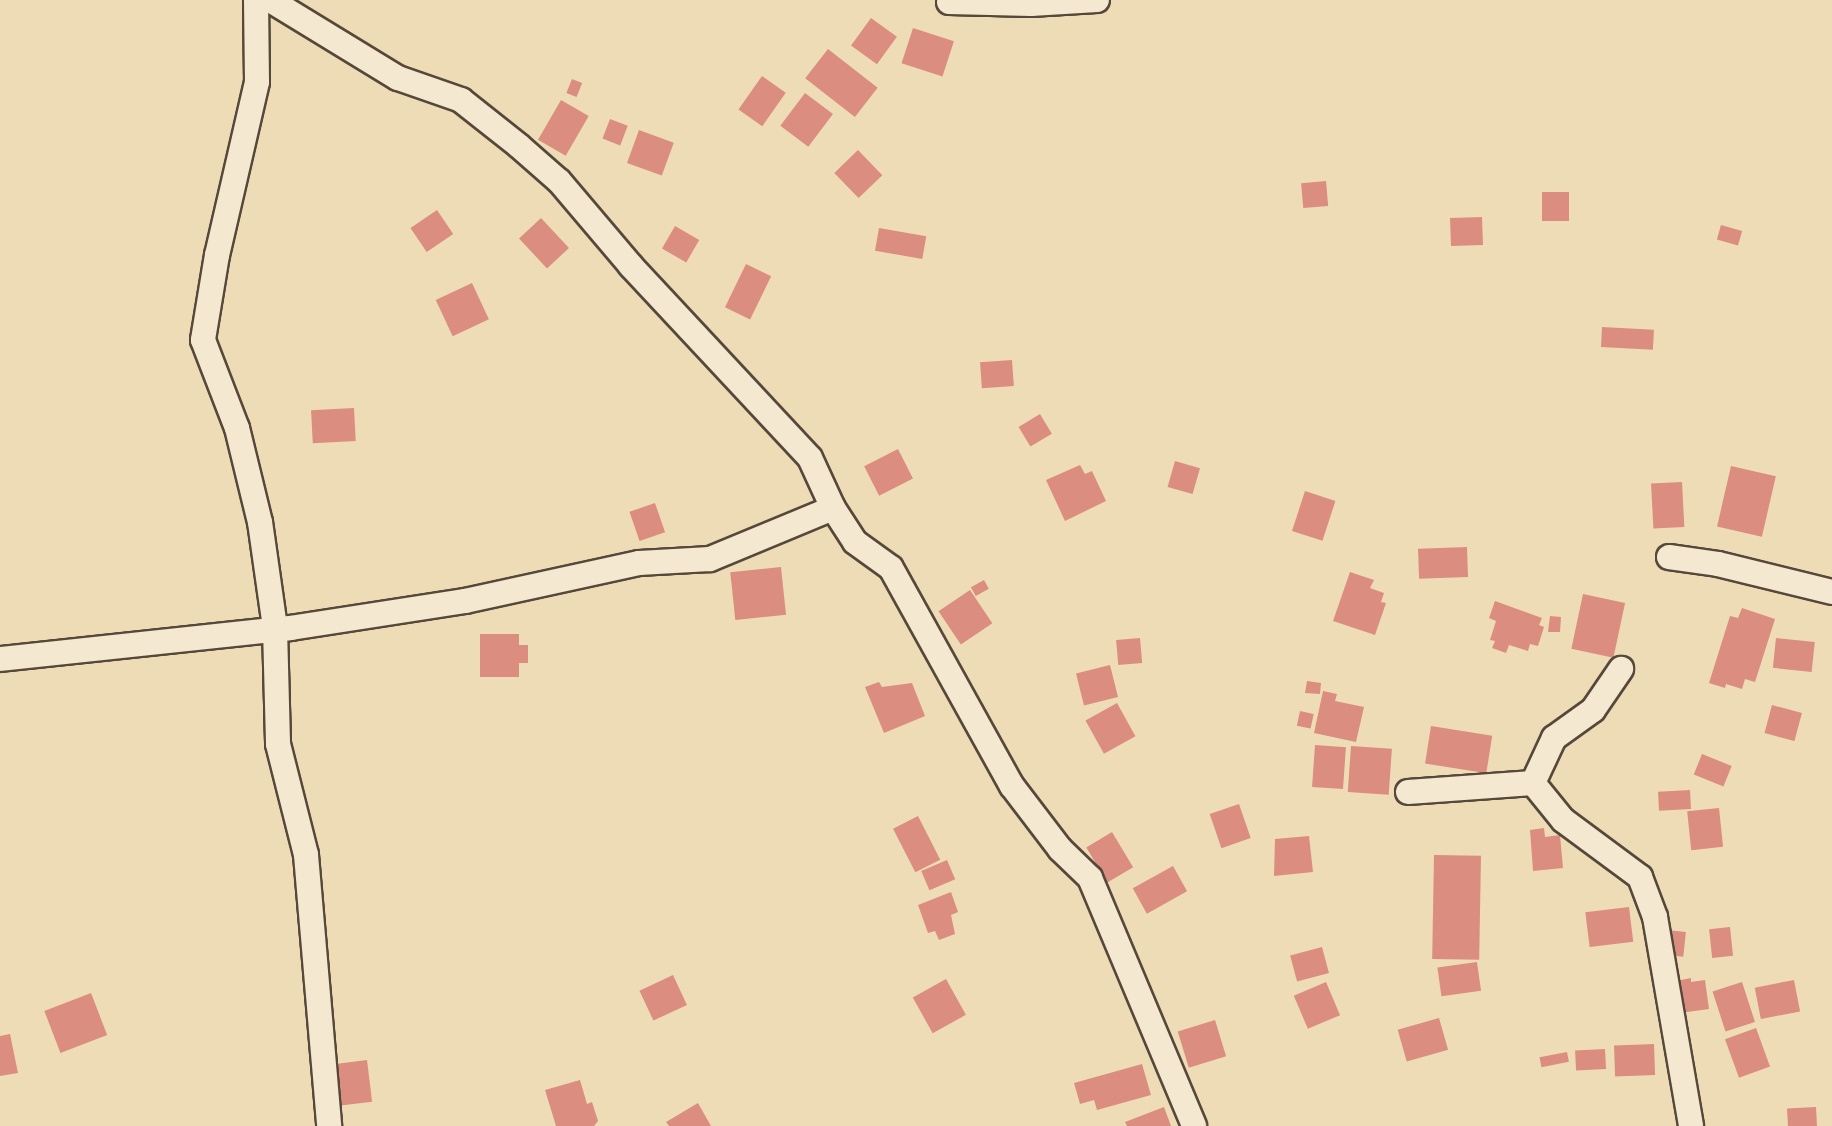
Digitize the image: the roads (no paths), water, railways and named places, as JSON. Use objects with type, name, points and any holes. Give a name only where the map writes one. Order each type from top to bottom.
[{"type":"street","points":[[256,0],[257,82],[217,255],[203,340],[237,428],[260,522],[275,628],[278,744],[306,855],[329,1126]]},
{"type":"street","points":[[270,0],[398,78],[461,100],[543,167],[810,458],[832,508],[855,542],[891,568],[1012,786],[1060,849],[1090,878],[1194,1126]]},
{"type":"street","points":[[949,2],[1031,4],[1097,0]]},
{"type":"street","points":[[0,659],[400,613],[639,563],[710,559],[832,508]]},
{"type":"street","points":[[1669,557],[1718,564],[1832,592]]},
{"type":"street","points":[[1533,783],[1554,738],[1593,710],[1621,669]]},
{"type":"street","points":[[1408,792],[1533,783]]},
{"type":"street","points":[[1533,783],[1563,820],[1640,878],[1655,917],[1691,1126]]}]
